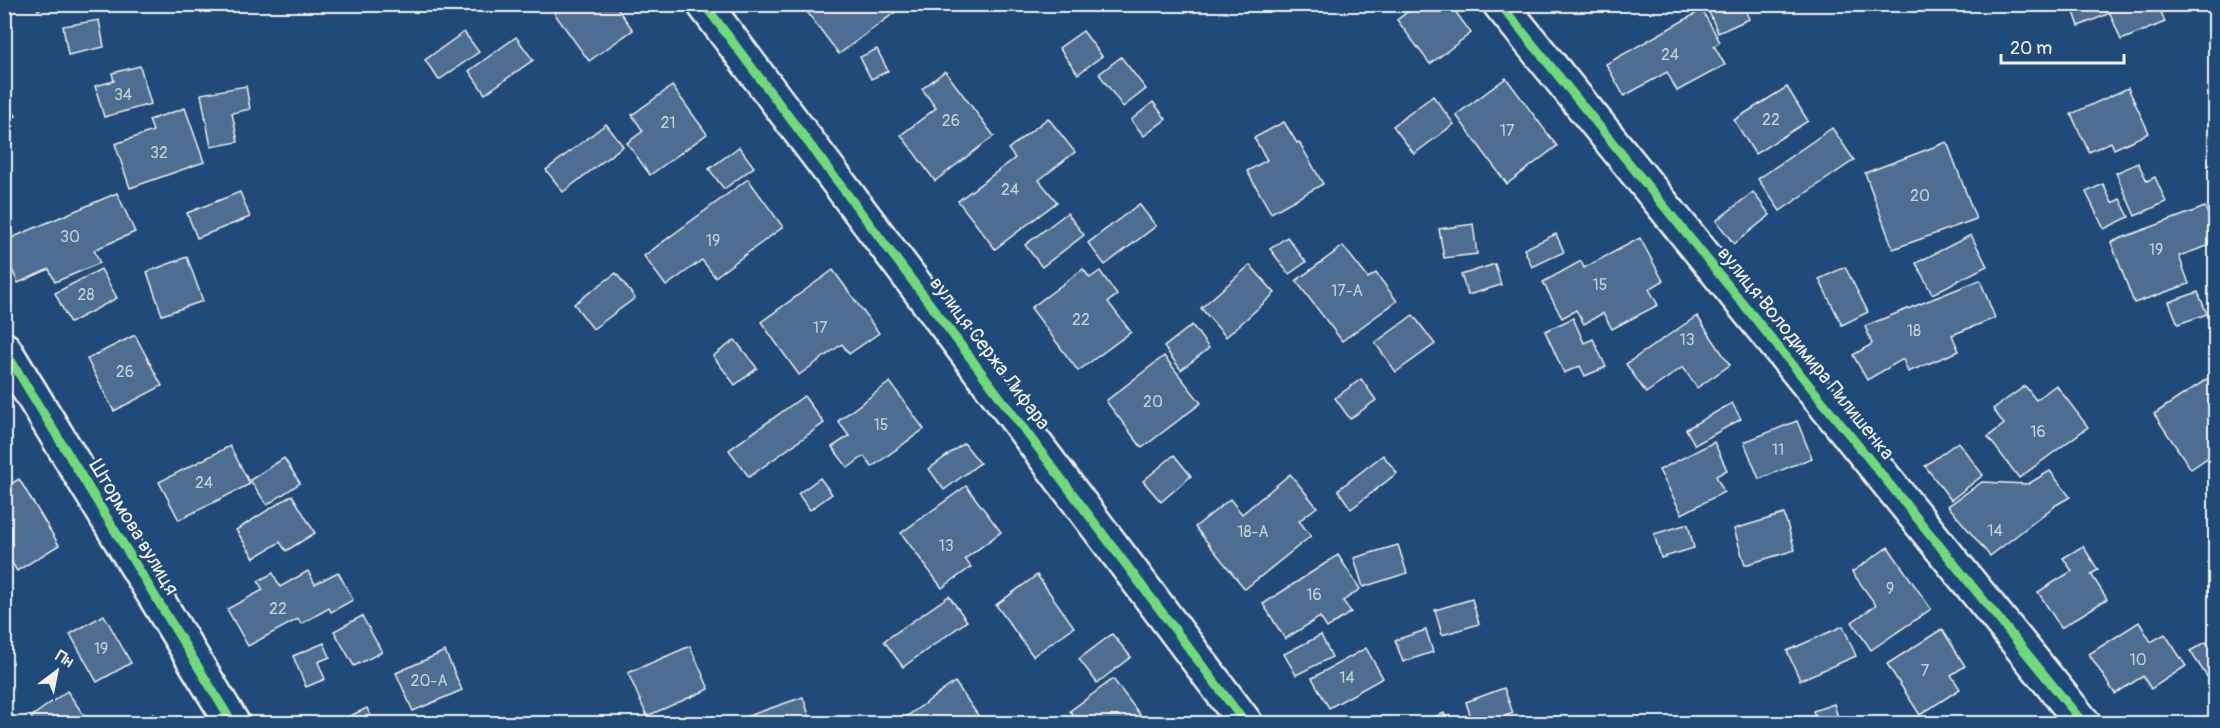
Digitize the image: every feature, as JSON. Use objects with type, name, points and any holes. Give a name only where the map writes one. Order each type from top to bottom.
[{"type":"street","name":"вулиця Сержа Лифара","points":[[704,4],[1246,723]]},
{"type":"street","name":"вулиця Володимира Пилишенка","points":[[1500,4],[2084,723]]},
{"type":"street","name":"Штормова вулиця","points":[[4,349],[233,723]]},
{"type":"building","points":[[36,4],[53,4],[38,10]]},
{"type":"building","points":[[565,4],[614,4],[633,30],[589,61],[554,13]]},
{"type":"building","points":[[801,4],[894,4],[898,10],[839,54]]},
{"type":"building","points":[[1418,4],[1450,4],[1471,33],[1430,64],[1397,20]]},
{"type":"building","points":[[1726,4],[1743,4],[1749,19],[1718,33],[1709,12]]},
{"type":"building","points":[[2071,4],[2158,4],[2165,22],[2121,40],[2110,13],[2079,26]]},
{"type":"building","points":[[1702,10],[1720,42],[1714,46],[1725,65],[1677,91],[1667,72],[1624,96],[1606,64]]},
{"type":"building","points":[[99,20],[104,47],[68,55],[63,26]]},
{"type":"building","points":[[1083,31],[1102,56],[1078,74],[1059,48]]},
{"type":"building","points":[[464,32],[479,52],[439,80],[425,60]]},
{"type":"building","points":[[516,37],[533,60],[485,94],[469,71]]},
{"type":"building","points":[[877,49],[888,71],[871,79],[860,57]]},
{"type":"building","points":[[1121,57],[1146,89],[1123,107],[1099,74]]},
{"type":"building","points":[[140,66],[151,104],[104,117],[95,86],[114,81],[112,73]]},
{"type":"building","points":[[945,71],[994,136],[935,181],[901,135],[936,108],[922,89]]},
{"type":"building","points":[[1506,78],[1557,146],[1507,184],[1456,115]]},
{"type":"building","points":[[246,86],[250,109],[232,113],[238,142],[211,147],[201,94]]},
{"type":"building","points":[[672,86],[707,134],[650,175],[627,143],[643,131],[632,115]]},
{"type":"building","points":[[1787,87],[1808,121],[1755,154],[1734,120]]},
{"type":"building","points":[[2128,88],[2149,133],[2114,149],[2111,142],[2089,152],[2071,114]]},
{"type":"building","points":[[4,93],[16,116],[4,122]]},
{"type":"building","points":[[1433,96],[1454,124],[1414,154],[1393,126]]},
{"type":"building","points":[[1153,102],[1166,119],[1144,136],[1131,120]]},
{"type":"building","points":[[185,108],[204,162],[130,188],[115,144],[153,131],[149,120]]},
{"type":"building","points":[[1048,118],[1075,152],[1039,180],[1057,202],[995,249],[958,201],[1015,158],[1008,149]]},
{"type":"building","points":[[1284,122],[1297,143],[1299,142],[1323,184],[1271,213],[1247,171],[1267,160],[1254,138]]},
{"type":"building","points":[[606,124],[623,146],[563,192],[546,170]]},
{"type":"building","points":[[1832,128],[1854,160],[1780,211],[1758,179]]},
{"type":"building","points":[[1947,142],[1976,219],[1893,249],[1865,173]]},
{"type":"building","points":[[739,147],[754,167],[724,189],[709,169]]},
{"type":"building","points":[[2138,163],[2147,181],[2155,177],[2166,202],[2135,216],[2116,173]]},
{"type":"building","points":[[748,179],[783,227],[715,277],[702,260],[666,286],[644,256]]},
{"type":"building","points":[[2103,184],[2112,203],[2120,199],[2129,217],[2104,229],[2086,192]]},
{"type":"building","points":[[240,192],[250,217],[197,238],[187,213]]},
{"type":"building","points":[[1753,192],[1770,215],[1734,244],[1716,221]]},
{"type":"building","points":[[117,193],[135,232],[94,250],[100,263],[55,282],[49,269],[18,283],[4,251],[4,241]]},
{"type":"building","points":[[1139,204],[1156,226],[1105,265],[1088,243]]},
{"type":"building","points":[[2205,207],[2216,235],[2216,243],[2179,256],[2189,284],[2134,303],[2111,242]]},
{"type":"building","points":[[1067,213],[1084,235],[1042,267],[1025,245]]},
{"type":"building","points":[[1473,224],[1477,254],[1444,258],[1439,229]]},
{"type":"building","points":[[1556,234],[1564,252],[1532,267],[1524,249]]},
{"type":"building","points":[[1971,235],[1987,266],[1932,294],[1916,263]]},
{"type":"building","points":[[1287,237],[1306,262],[1289,274],[1270,249]]},
{"type":"building","points":[[1640,238],[1663,281],[1649,289],[1658,305],[1612,329],[1603,313],[1584,324],[1576,310],[1562,318],[1543,282],[1581,261],[1584,268]]},
{"type":"building","points":[[1343,246],[1368,278],[1376,273],[1397,301],[1342,341],[1296,281]]},
{"type":"building","points":[[187,257],[203,301],[162,315],[147,272]]},
{"type":"building","points":[[1495,264],[1501,285],[1468,295],[1461,275]]},
{"type":"building","points":[[1250,265],[1275,293],[1226,337],[1201,308]]},
{"type":"building","points":[[1845,267],[1868,312],[1842,325],[1819,279]]},
{"type":"building","points":[[101,269],[117,298],[70,323],[55,293]]},
{"type":"building","points":[[1083,269],[1090,278],[1100,271],[1117,295],[1108,302],[1131,332],[1078,371],[1031,308]]},
{"type":"building","points":[[833,270],[879,333],[849,354],[842,344],[799,375],[761,322]]},
{"type":"building","points":[[616,273],[635,298],[593,329],[574,304]]},
{"type":"building","points":[[1980,280],[1995,318],[1952,335],[1959,351],[1908,372],[1903,359],[1867,380],[1853,355],[1872,344],[1865,326]]},
{"type":"building","points":[[2198,292],[2207,314],[2178,324],[2169,302]]},
{"type":"building","points":[[1413,315],[1435,344],[1396,372],[1375,343]]},
{"type":"building","points":[[1697,316],[1730,365],[1697,388],[1683,367],[1646,393],[1626,364]]},
{"type":"building","points":[[1573,318],[1584,343],[1593,339],[1606,367],[1585,376],[1580,366],[1564,373],[1545,331]]},
{"type":"building","points":[[1192,325],[1209,348],[1181,370],[1164,347]]},
{"type":"building","points":[[135,335],[162,386],[114,411],[87,359]]},
{"type":"building","points":[[735,340],[757,368],[735,385],[713,356]]},
{"type":"building","points":[[1164,356],[1201,403],[1142,448],[1106,401]]},
{"type":"building","points":[[2210,377],[2216,385],[2216,452],[2191,469],[2154,414]]},
{"type":"building","points":[[1361,379],[1376,400],[1350,419],[1335,398]]},
{"type":"building","points":[[890,382],[924,429],[872,467],[864,456],[848,468],[832,447],[849,436],[838,421]]},
{"type":"building","points":[[2056,385],[2088,427],[2019,478],[1988,437],[2004,424],[1993,409],[2025,386],[2036,400]]},
{"type":"building","points":[[804,396],[824,423],[749,477],[729,450]]},
{"type":"building","points":[[1732,403],[1741,419],[1695,445],[1686,429]]},
{"type":"building","points":[[1797,421],[1812,458],[1759,479],[1744,442]]},
{"type":"building","points":[[1714,442],[1727,470],[1716,476],[1724,492],[1682,514],[1659,470]]},
{"type":"building","points":[[1958,442],[1983,475],[1951,500],[1925,466]]},
{"type":"building","points":[[964,443],[980,463],[944,490],[929,469]]},
{"type":"building","points":[[230,446],[250,484],[179,520],[159,482]]},
{"type":"building","points":[[1174,455],[1191,476],[1161,502],[1143,481]]},
{"type":"building","points":[[1383,455],[1397,473],[1351,509],[1338,490]]},
{"type":"building","points":[[284,458],[300,483],[267,505],[250,480]]},
{"type":"building","points":[[2050,471],[2070,497],[2056,505],[1990,556],[1948,506],[1982,482],[2028,484]]},
{"type":"building","points":[[1290,474],[1317,507],[1299,521],[1311,536],[1245,589],[1195,527],[1230,499],[1242,514]]},
{"type":"building","points":[[820,478],[832,494],[810,510],[798,494]]},
{"type":"building","points":[[19,479],[59,545],[17,571],[4,550],[4,488]]},
{"type":"building","points":[[966,486],[1001,532],[965,559],[971,567],[942,588],[901,533]]},
{"type":"building","points":[[292,495],[315,533],[286,551],[280,542],[254,558],[236,530]]},
{"type":"building","points":[[1784,514],[1795,550],[1745,565],[1734,529]]},
{"type":"building","points":[[1688,524],[1694,548],[1661,558],[1654,534]]},
{"type":"building","points":[[1398,545],[1407,573],[1363,587],[1354,558]]},
{"type":"building","points":[[2083,546],[2098,570],[2091,574],[2107,599],[2061,628],[2038,592],[2072,571],[2063,558]]},
{"type":"building","points":[[1888,547],[1931,609],[1871,650],[1852,622],[1876,605],[1852,572]]},
{"type":"building","points":[[1338,555],[1360,589],[1343,601],[1351,612],[1327,628],[1320,617],[1285,639],[1263,604]]},
{"type":"building","points":[[308,571],[315,584],[338,572],[353,600],[331,612],[329,608],[301,624],[298,619],[248,646],[227,609],[263,590],[258,581],[273,573],[280,587]]},
{"type":"building","points":[[1037,575],[1074,627],[1033,656],[996,605]]},
{"type":"building","points":[[949,596],[967,621],[903,667],[884,641]]},
{"type":"building","points":[[1472,599],[1479,624],[1442,635],[1435,610]]},
{"type":"building","points":[[104,615],[131,663],[97,682],[70,634]]},
{"type":"building","points":[[362,616],[382,652],[354,666],[334,631]]},
{"type":"building","points":[[2139,622],[2151,642],[2165,634],[2186,666],[2151,689],[2143,676],[2115,694],[2089,654]]},
{"type":"building","points":[[1843,626],[1856,656],[1800,680],[1787,651]]},
{"type":"building","points":[[1942,629],[1965,666],[1951,675],[1960,689],[1920,715],[1887,664]]},
{"type":"building","points":[[1426,630],[1433,652],[1403,662],[1395,640]]},
{"type":"building","points":[[1112,634],[1131,657],[1097,683],[1079,659]]},
{"type":"building","points":[[1321,635],[1332,657],[1296,675],[1284,654]]},
{"type":"building","points":[[2206,642],[2212,651],[2216,648],[2216,690],[2190,651]]},
{"type":"building","points":[[324,643],[330,657],[318,662],[325,679],[306,687],[293,656]]},
{"type":"building","points":[[690,646],[709,689],[647,716],[628,673]]},
{"type":"building","points":[[1366,648],[1383,678],[1329,708],[1312,678]]},
{"type":"building","points":[[445,651],[462,690],[413,711],[396,673]]},
{"type":"building","points":[[1113,679],[1147,724],[1079,724],[1070,711]]},
{"type":"building","points":[[955,682],[984,724],[896,724]]},
{"type":"building","points":[[1504,688],[1513,713],[1485,724],[1473,724],[1466,702]]},
{"type":"building","points":[[67,691],[90,724],[35,724],[31,717]]},
{"type":"building","points":[[803,697],[812,724],[725,724]]},
{"type":"building","points":[[1834,704],[1840,724],[1817,724],[1813,711]]},
{"type":"building","points":[[367,708],[374,724],[333,724]]},
{"type":"building","points":[[1444,713],[1448,724],[1416,724]]},
{"type":"building","points":[[153,714],[158,724],[138,724]]},
{"type":"cycle path","points":[[704,4],[1246,724]]},
{"type":"cycle path","points":[[1500,4],[2084,724]]},
{"type":"cycle path","points":[[4,349],[233,724]]}]
